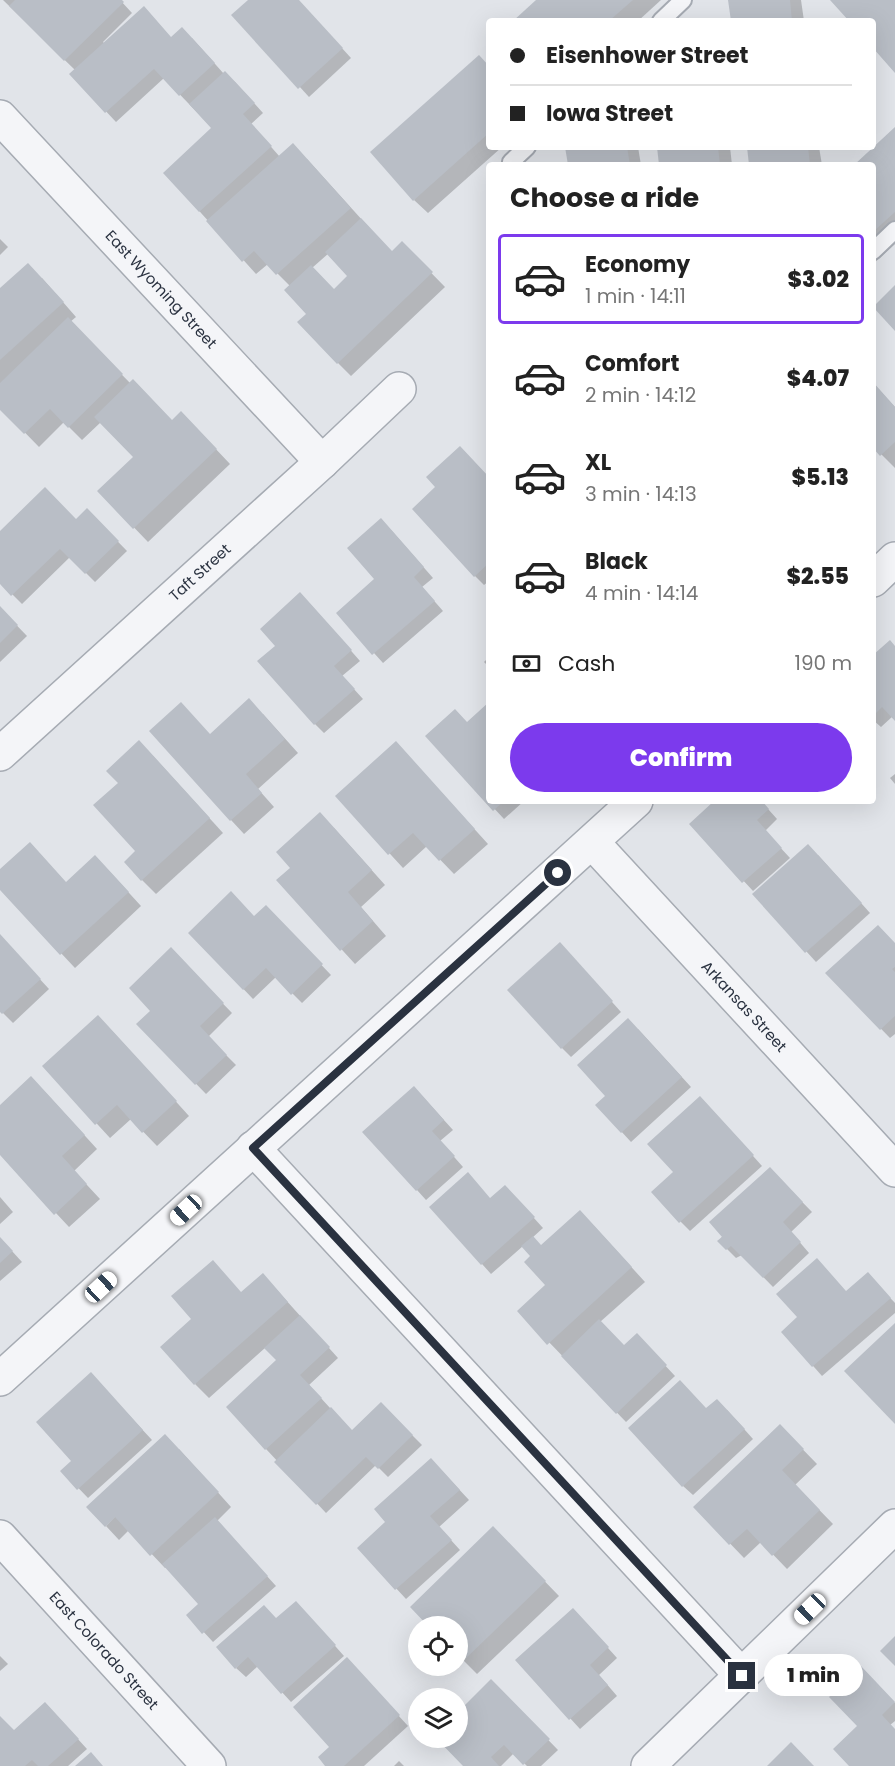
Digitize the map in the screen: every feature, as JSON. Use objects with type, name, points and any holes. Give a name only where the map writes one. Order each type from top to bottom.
[{"type":"street","name":"East Wyoming Street","points":[[0,117],[322,462]]},
{"type":"street","name":"Taft Street","points":[[0,754],[322,462],[399,389]]},
{"type":"street","points":[[876,577],[895,559]]},
{"type":"street","points":[[0,1379],[633,804]]},
{"type":"street","name":"Arkansas Street","points":[[592,842],[895,1170]]},
{"type":"street","points":[[253,1148],[742,1676]]},
{"type":"street","points":[[648,1766],[895,1526]]},
{"type":"street","name":"East Colorado Street","points":[[0,1537],[209,1766]]},
{"type":"lane","points":[[664,18],[683,0]]},
{"type":"lane","points":[[511,162],[524,150]]},
{"type":"lane","points":[[876,248],[895,230]]},
{"type":"building","points":[[15,0],[122,0],[124,2],[64,61],[9,6]]},
{"type":"building","points":[[248,0],[299,0],[343,48],[298,89],[231,15]]},
{"type":"building","points":[[536,0],[633,0],[612,18],[516,18]]},
{"type":"building","points":[[728,0],[790,0],[792,18],[731,18]]},
{"type":"building","points":[[830,0],[895,0],[895,73],[876,51],[876,18],[846,18]]},
{"type":"building","points":[[144,6],[171,37],[182,27],[215,63],[179,96],[154,69],[105,113],[69,74]]},
{"type":"building","points":[[479,55],[486,63],[486,136],[413,201],[370,152]]},
{"type":"building","points":[[225,71],[255,103],[243,114],[272,146],[199,212],[163,173],[211,128],[189,104]]},
{"type":"building","points":[[895,127],[895,212],[876,229],[876,162],[857,162],[870,150],[876,150],[876,145]]},
{"type":"building","points":[[293,143],[351,208],[276,275],[254,251],[242,262],[206,221]]},
{"type":"building","points":[[566,150],[628,150],[630,162],[568,162]]},
{"type":"building","points":[[657,150],[718,150],[720,162],[659,162]]},
{"type":"building","points":[[747,150],[808,150],[810,162],[749,162]]},
{"type":"building","points":[[361,218],[392,251],[402,241],[433,272],[337,364],[297,322],[306,314],[284,290],[311,265],[334,289],[347,276],[325,252]]},
{"type":"building","points":[[28,263],[64,302],[0,360],[0,288]]},
{"type":"building","points":[[895,285],[895,331],[876,310],[876,304]]},
{"type":"building","points":[[68,317],[123,374],[68,428],[50,409],[24,434],[0,410],[0,383]]},
{"type":"building","points":[[133,379],[172,420],[181,411],[217,449],[133,529],[97,491],[133,457],[94,417]]},
{"type":"building","points":[[876,385],[895,407],[895,442],[880,456],[876,451]]},
{"type":"building","points":[[460,446],[486,474],[486,566],[474,577],[412,509],[435,487],[426,477]]},
{"type":"building","points":[[45,487],[76,519],[87,508],[119,541],[85,574],[60,549],[11,596],[0,584],[0,531]]},
{"type":"building","points":[[381,518],[424,567],[414,577],[435,601],[372,655],[336,613],[374,579],[347,548]]},
{"type":"building","points":[[300,592],[352,650],[334,666],[355,689],[314,725],[257,661],[275,646],[260,629]]},
{"type":"building","points":[[0,606],[18,625],[0,643]]},
{"type":"building","points":[[890,640],[895,646],[895,721],[882,707],[876,713],[876,652]]},
{"type":"building","points":[[249,698],[285,739],[246,774],[262,793],[230,821],[149,731],[181,702],[210,734]]},
{"type":"building","points":[[486,705],[486,803],[425,736],[455,709],[467,722]]},
{"type":"building","points":[[139,740],[210,818],[141,881],[124,862],[135,851],[93,805],[118,783],[106,771]]},
{"type":"building","points":[[396,741],[475,829],[439,861],[413,833],[388,855],[335,796]]},
{"type":"building","points":[[487,804],[501,804],[493,811]]},
{"type":"building","points":[[711,804],[765,804],[769,809],[757,820],[782,848],[742,883],[689,824]]},
{"type":"building","points":[[320,812],[372,870],[348,892],[373,921],[340,951],[276,880],[290,868],[276,852]]},
{"type":"building","points":[[30,842],[66,882],[95,855],[129,892],[60,955],[0,890],[0,869]]},
{"type":"building","points":[[808,844],[862,903],[805,953],[752,894]]},
{"type":"building","points":[[231,891],[254,916],[266,905],[323,964],[291,995],[266,968],[243,990],[188,933]]},
{"type":"building","points":[[878,925],[895,943],[895,967],[892,969],[895,972],[895,1016],[880,1030],[825,973]]},
{"type":"building","points":[[0,934],[41,979],[2,1014],[0,1012]]},
{"type":"building","points":[[560,942],[613,1001],[561,1049],[507,990]]},
{"type":"building","points":[[171,947],[224,1003],[200,1026],[227,1055],[195,1085],[136,1024],[150,1011],[129,988]]},
{"type":"building","points":[[98,1015],[177,1101],[142,1133],[117,1105],[95,1125],[42,1066]]},
{"type":"building","points":[[628,1018],[682,1077],[621,1133],[595,1105],[605,1096],[577,1065]]},
{"type":"building","points":[[31,1076],[85,1135],[62,1156],[87,1184],[54,1215],[0,1155],[0,1105]]},
{"type":"building","points":[[414,1086],[444,1120],[432,1131],[455,1156],[416,1191],[362,1132]]},
{"type":"building","points":[[700,1096],[754,1155],[679,1223],[651,1192],[673,1172],[647,1144]]},
{"type":"building","points":[[770,1167],[803,1202],[783,1222],[801,1242],[763,1278],[731,1246],[726,1250],[717,1241],[722,1237],[709,1222]]},
{"type":"building","points":[[468,1172],[490,1198],[505,1185],[535,1217],[481,1265],[429,1207]]},
{"type":"building","points":[[580,1210],[632,1267],[547,1345],[517,1311],[545,1285],[524,1262],[530,1256],[521,1246],[533,1236],[541,1245]]},
{"type":"building","points":[[0,1237],[13,1251],[0,1263]]},
{"type":"building","points":[[817,1258],[846,1291],[868,1272],[891,1298],[812,1367],[781,1332],[797,1317],[776,1294]]},
{"type":"building","points":[[213,1260],[241,1292],[263,1273],[288,1302],[194,1385],[160,1347],[191,1319],[171,1296]]},
{"type":"building","points":[[300,1315],[330,1347],[300,1375],[322,1398],[265,1450],[226,1407],[276,1360],[264,1348]]},
{"type":"building","points":[[599,1319],[624,1345],[637,1333],[667,1365],[616,1414],[561,1356]]},
{"type":"building","points":[[895,1323],[895,1424],[844,1371]]},
{"type":"building","points":[[91,1372],[143,1430],[77,1490],[60,1471],[71,1461],[36,1422]]},
{"type":"building","points":[[680,1380],[706,1408],[717,1399],[745,1429],[682,1487],[628,1428]]},
{"type":"building","points":[[381,1402],[413,1435],[378,1469],[366,1457],[316,1505],[274,1462],[331,1407],[352,1430]]},
{"type":"building","points":[[780,1424],[804,1449],[782,1470],[820,1510],[772,1556],[747,1529],[729,1545],[693,1507]]},
{"type":"building","points":[[165,1434],[219,1492],[150,1556],[115,1517],[105,1527],[86,1507]]},
{"type":"building","points":[[431,1458],[460,1490],[430,1516],[452,1540],[395,1590],[357,1548],[385,1522],[374,1509]]},
{"type":"building","points":[[215,1517],[268,1576],[202,1634],[186,1615],[198,1604],[162,1564]]},
{"type":"building","points":[[493,1526],[546,1581],[468,1656],[468,1616],[419,1616],[410,1607]]},
{"type":"building","points":[[296,1601],[336,1645],[281,1694],[248,1657],[235,1669],[216,1647],[264,1605],[276,1618]]},
{"type":"building","points":[[573,1608],[609,1647],[590,1665],[608,1685],[569,1720],[515,1660]]},
{"type":"building","points":[[895,1636],[895,1666],[880,1651]]},
{"type":"building","points":[[347,1657],[400,1715],[344,1766],[325,1766],[318,1757],[329,1747],[293,1707]]},
{"type":"building","points":[[861,1666],[895,1702],[882,1715],[895,1729],[895,1766],[849,1766],[833,1749],[857,1726],[829,1697]]},
{"type":"building","points":[[491,1679],[550,1739],[523,1765],[504,1745],[491,1757],[499,1766],[463,1766],[446,1748],[468,1748],[468,1702]]},
{"type":"building","points":[[45,1702],[79,1739],[48,1766],[38,1766],[32,1760],[25,1766],[0,1766],[0,1716],[14,1730]]},
{"type":"building","points":[[791,1742],[814,1766],[767,1766]]},
{"type":"building","points":[[91,1752],[103,1766],[75,1766]]},
{"type":"route","points":[[558,873],[253,1148],[742,1676]]}]
